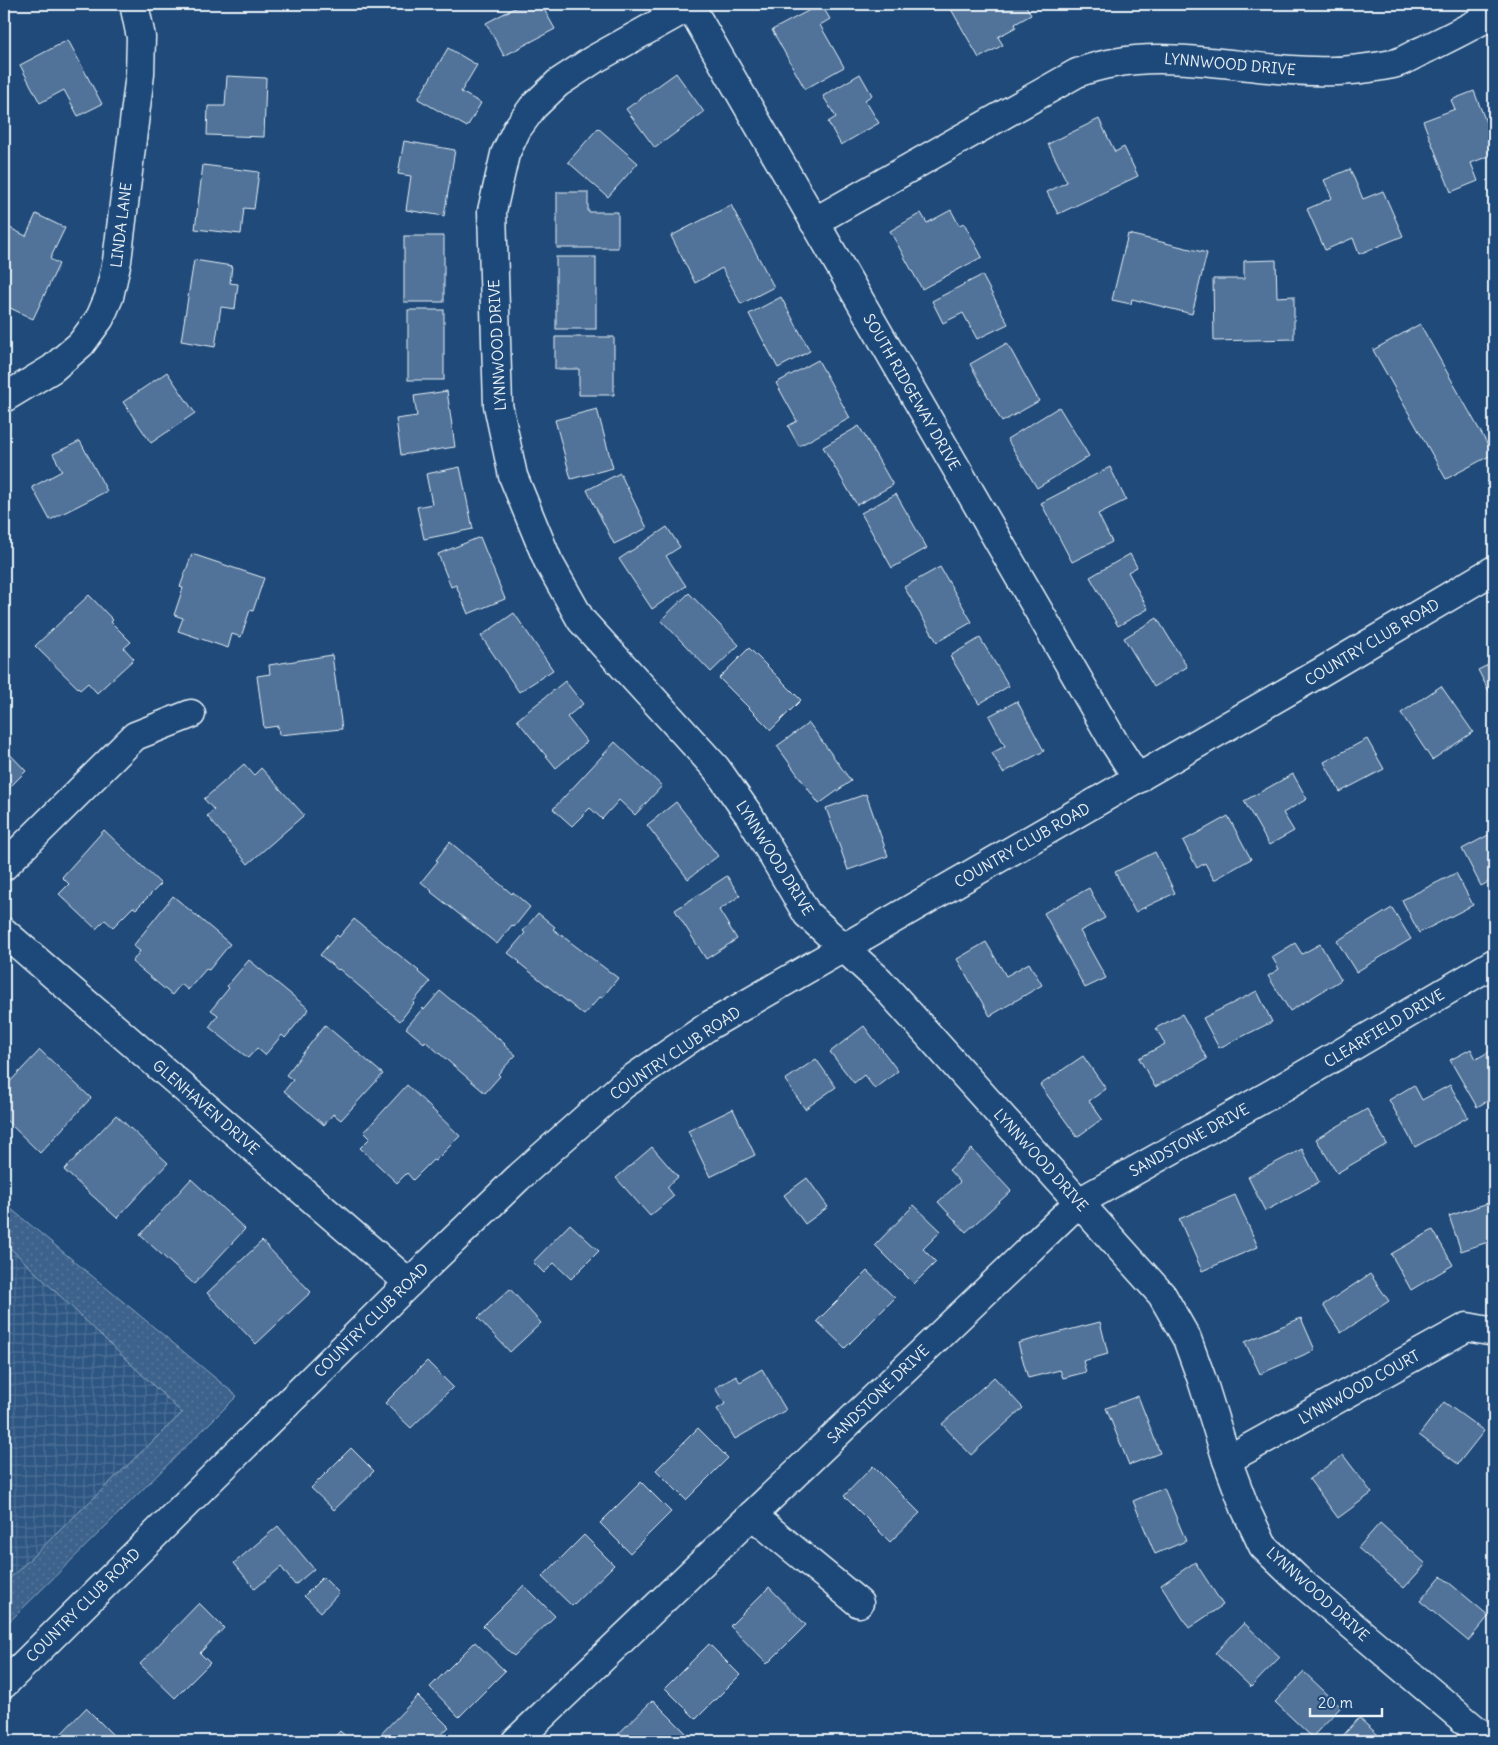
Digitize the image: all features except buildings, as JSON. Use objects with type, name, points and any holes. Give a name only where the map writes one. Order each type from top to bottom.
[{"type":"street","name":"LINDA LANE","points":[[4,398],[52,369],[81,344],[100,318],[109,297],[117,262],[140,74],[141,37],[134,4]]},
{"type":"street","name":"SOUTH RIDGEWAY DRIVE","points":[[690,5],[1112,738],[1138,779]]},
{"type":"street","name":"LYNNWOOD DRIVE","points":[[690,5],[593,60],[558,83],[533,107],[517,129],[505,154],[492,211],[498,405],[512,476],[548,560],[581,620],[716,768],[749,815],[807,914],[880,981],[1162,1295],[1187,1340],[1202,1380],[1226,1460],[1245,1508],[1263,1546],[1296,1578],[1489,1741]]},
{"type":"street","name":"LYNNWOOD DRIVE","points":[[814,222],[1077,73],[1094,66],[1157,58],[1200,60],[1276,69],[1333,71],[1394,64],[1481,22],[1494,12]]},
{"type":"street","name":"COUNTRY CLUB ROAD","points":[[4,1684],[409,1283],[518,1178],[623,1085],[710,1025],[1138,779],[1494,570]]},
{"type":"street","points":[[4,866],[135,736],[191,714]]},
{"type":"street","name":"GLENHAVEN DRIVE","points":[[4,932],[409,1283]]},
{"type":"street","name":"CLEARFIELD DRIVE","points":[[1273,1093],[1494,963]]},
{"type":"street","name":"SANDSTONE DRIVE","points":[[516,1741],[1079,1202],[1273,1093]]},
{"type":"street","name":"LYNNWOOD COURT","points":[[1226,1460],[1467,1327],[1494,1332]]},
{"type":"street","points":[[752,1514],[859,1603]]},
{"type":"shaded area","points":[[10,1208],[237,1396],[4,1627],[4,1584],[182,1413],[4,1242],[4,1214]]},
{"type":"shaded area","points":[[4,1242],[183,1413],[4,1584]]}]
